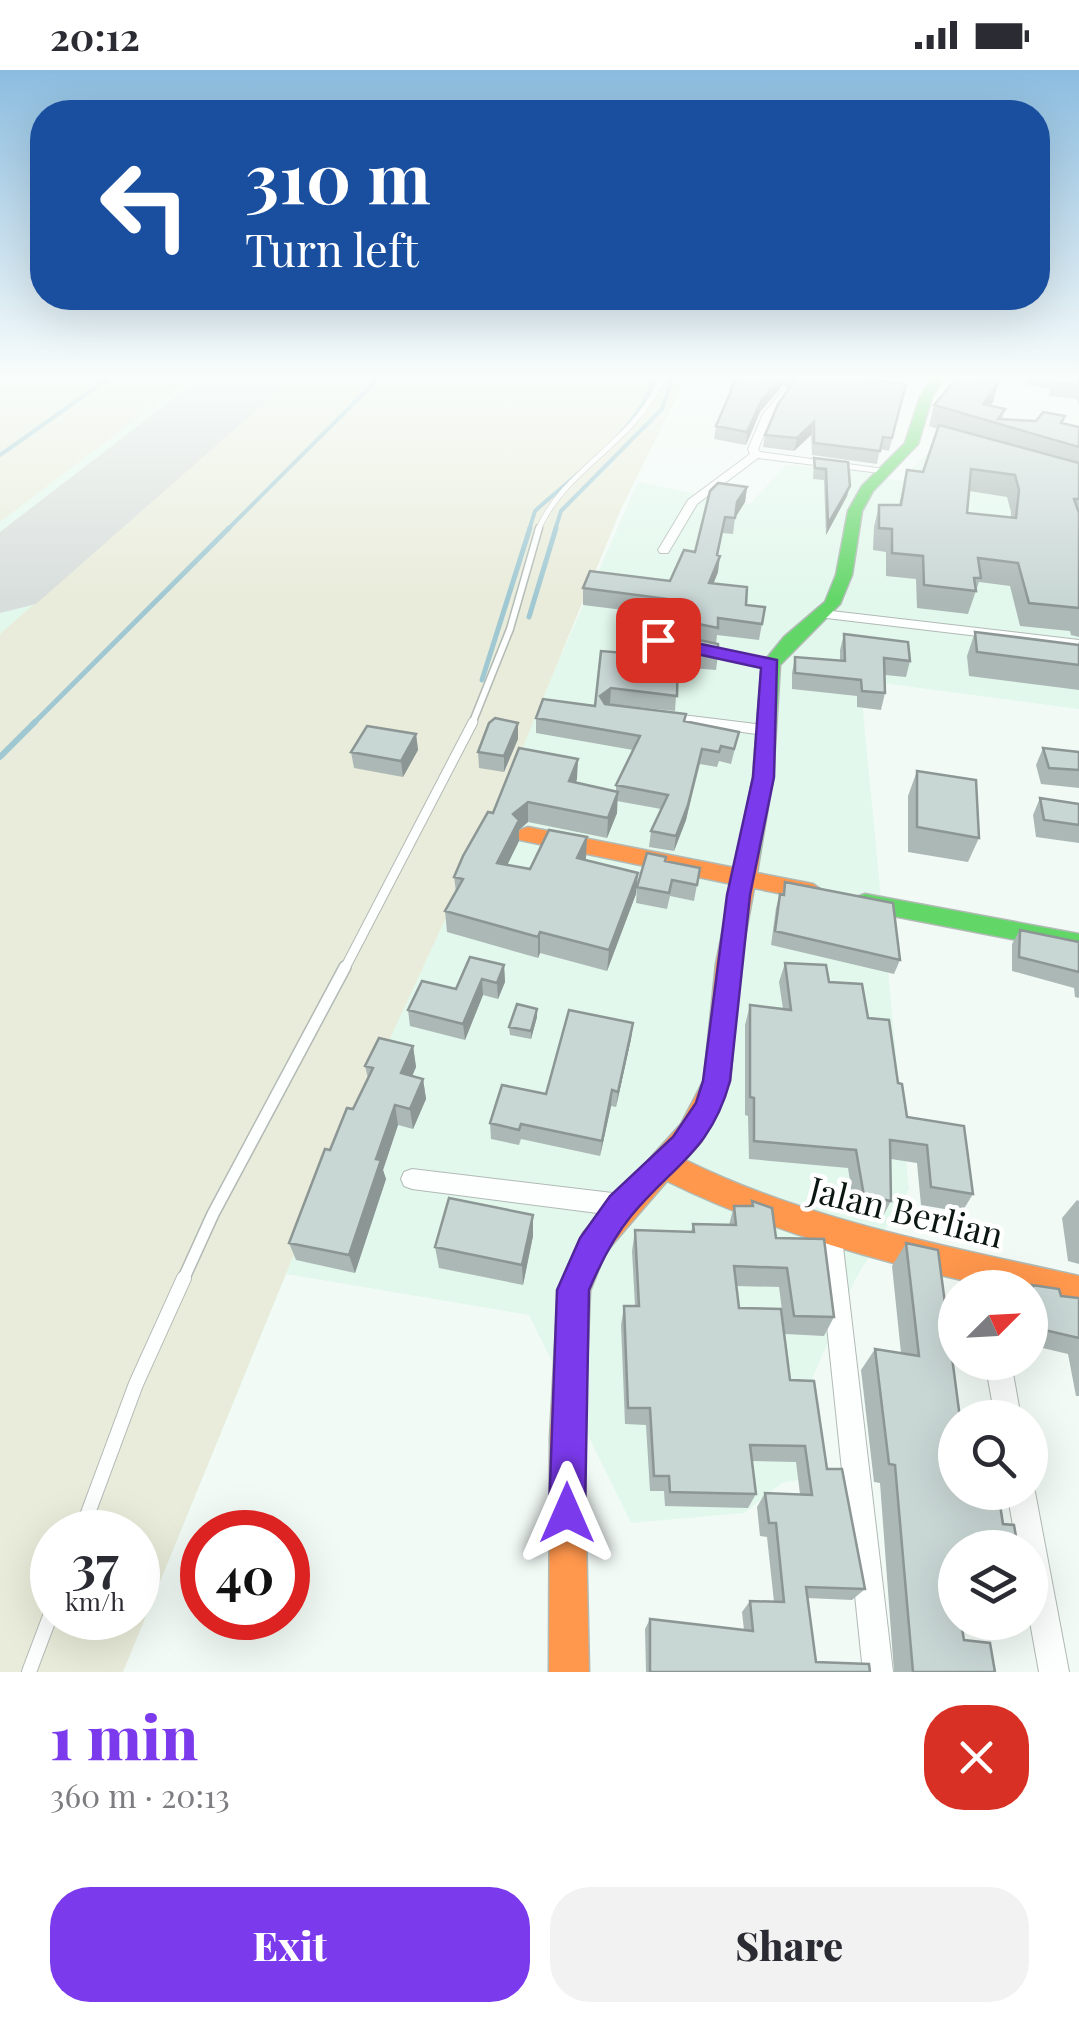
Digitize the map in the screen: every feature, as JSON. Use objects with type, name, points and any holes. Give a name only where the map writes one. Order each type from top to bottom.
[{"type":"street","points":[[754,451],[756,455]]},
{"type":"street","points":[[569,1672],[567,1406],[573,1290],[591,1249],[621,1206],[666,1165],[709,1108],[717,1081],[728,964],[742,878],[763,777],[770,664],[832,604],[844,575],[855,511],[867,489],[904,451]]},
{"type":"street","points":[[664,550],[692,502],[756,455],[884,472]]},
{"type":"street","points":[[823,614],[1079,644]]},
{"type":"street","points":[[649,716],[764,730]]},
{"type":"street","points":[[528,835],[1079,944]]},
{"type":"street","name":"Jalan Berlian","points":[[666,1165],[742,1204],[956,1270]]},
{"type":"street","points":[[412,1179],[621,1206]]},
{"type":"street","points":[[829,1230],[878,1672]]},
{"type":"street","name":"Jalan Berlian","points":[[1048,1288],[1079,1292]]},
{"type":"street","points":[[1024,1510],[1054,1672]]},
{"type":"lane","points":[[90,1510],[136,1384],[213,1214],[464,742],[516,610],[542,519],[551,504],[607,451]]},
{"type":"lane","points":[[630,634],[679,645]]},
{"type":"lane","points":[[696,648],[770,664]]},
{"type":"lane","points":[[30,1672],[42,1640]]},
{"type":"shaded area","points":[[0,451],[650,451],[621,509],[543,696],[638,482],[749,505],[786,465],[852,470],[901,481],[929,451],[947,451],[1079,487],[1079,709],[860,680],[909,1189],[855,1280],[813,1377],[829,1474],[782,1483],[744,1513],[631,1523],[529,1315],[286,1274],[189,1510],[180,1510],[180,1533],[160,1582],[160,1510],[30,1510],[30,1640],[136,1640],[123,1672],[0,1672]]},
{"type":"shaded area","points":[[0,451],[94,451],[0,522]]},
{"type":"shaded area","points":[[209,451],[650,451],[621,509],[506,788],[323,1183],[189,1510],[180,1510],[180,1533],[160,1582],[160,1510],[30,1510],[30,1640],[136,1640],[123,1672],[0,1672],[0,634]]},
{"type":"building","points":[[930,451],[1034,451],[1079,463],[1079,499],[1074,499],[1079,513],[1079,608],[1029,603],[1018,563],[978,558],[981,578],[974,578],[976,591],[924,585],[923,556],[892,553],[892,529],[879,528],[879,505],[901,505],[907,470],[923,472]],"holes":[[[971,469],[1015,475],[1019,490],[1016,518],[967,513]]]},
{"type":"building","points":[[814,458],[848,462],[850,486],[828,524],[826,469],[815,468]]},
{"type":"building","points":[[718,483],[747,487],[737,502],[735,518],[725,517],[717,555],[720,556],[709,583],[747,587],[746,605],[765,607],[762,624],[718,618],[718,628],[664,617],[668,599],[583,588],[590,571],[670,581],[684,550],[695,552],[710,491]]},
{"type":"building","points":[[661,632],[718,644],[718,655],[678,652],[677,696],[611,688],[600,696],[605,704],[686,714],[684,721],[739,732],[734,749],[702,749],[676,836],[651,831],[668,795],[616,785],[640,736],[536,718],[543,699],[595,706],[601,651],[625,653],[627,639],[658,641]]},
{"type":"building","points":[[975,632],[1079,645],[1079,665],[977,652]]},
{"type":"building","points":[[844,634],[908,642],[910,661],[884,658],[885,693],[862,691],[861,680],[795,673],[795,657],[845,661]]},
{"type":"building","points":[[495,718],[518,723],[504,756],[478,752],[489,723]]},
{"type":"building","points":[[367,726],[416,734],[401,761],[351,752]]},
{"type":"building","points":[[519,748],[578,759],[569,781],[618,792],[608,818],[528,802],[513,814],[519,820],[497,863],[530,869],[549,830],[587,837],[577,858],[638,873],[609,950],[540,932],[538,937],[445,911],[463,879],[454,877],[463,856],[488,812],[493,813]]},
{"type":"building","points":[[1043,748],[1079,752],[1079,770],[1049,768]]},
{"type":"building","points":[[917,771],[976,780],[979,838],[917,827]]},
{"type":"building","points":[[1040,798],[1079,804],[1079,825],[1044,820]]},
{"type":"building","points":[[647,853],[700,868],[697,885],[672,880],[669,893],[637,887]]},
{"type":"building","points":[[785,882],[893,903],[900,960],[775,931]]},
{"type":"building","points":[[1020,930],[1079,942],[1079,972],[1019,957]]},
{"type":"building","points":[[470,957],[504,965],[497,983],[482,979],[463,1024],[408,1010],[422,981],[456,989]]},
{"type":"building","points":[[785,963],[826,965],[829,982],[862,984],[868,1018],[889,1020],[907,1117],[964,1126],[973,1194],[931,1187],[927,1145],[890,1140],[891,1201],[864,1196],[856,1150],[754,1141],[750,1005],[791,1010]]},
{"type":"building","points":[[517,1004],[537,1009],[531,1031],[509,1027]]},
{"type":"building","points":[[569,1010],[633,1023],[618,1092],[612,1090],[602,1141],[521,1124],[519,1130],[490,1123],[502,1085],[546,1094]]},
{"type":"building","points":[[379,1038],[413,1046],[401,1073],[423,1079],[410,1109],[395,1105],[349,1255],[289,1243],[325,1149],[330,1150],[347,1108],[353,1109],[373,1068],[365,1066]]},
{"type":"building","points":[[449,1198],[533,1215],[522,1265],[435,1247]]},
{"type":"building","points":[[752,1201],[772,1208],[776,1238],[824,1239],[834,1317],[794,1316],[787,1268],[734,1266],[739,1308],[781,1309],[790,1380],[814,1381],[827,1469],[842,1469],[865,1589],[806,1587],[816,1662],[869,1664],[870,1672],[650,1672],[650,1619],[753,1631],[750,1601],[784,1602],[776,1523],[769,1523],[765,1493],[812,1495],[805,1446],[750,1445],[756,1494],[670,1492],[669,1476],[654,1476],[650,1408],[628,1408],[624,1306],[639,1306],[635,1230],[694,1232],[693,1224],[736,1225],[734,1206],[753,1206]]},
{"type":"building","points":[[906,1243],[938,1250],[938,1380],[955,1380],[958,1400],[938,1400],[938,1510],[1001,1510],[1003,1524],[1014,1525],[1015,1530],[938,1530],[938,1640],[990,1643],[995,1672],[913,1672],[895,1465],[889,1464],[875,1349],[919,1356]]},
{"type":"building","points":[[1048,1287],[1059,1289],[1061,1296],[1079,1298],[1079,1338],[1048,1331]]},
{"type":"waterway","points":[[0,455],[6,451]]},
{"type":"waterway","points":[[0,757],[306,451]]},
{"type":"waterway","points":[[529,530],[535,511],[603,451]]},
{"type":"waterway","points":[[555,530],[561,511],[621,451]]},
{"type":"waterway","points":[[482,680],[530,528]]},
{"type":"waterway","points":[[529,617],[556,528]]},
{"type":"runway","points":[[0,582],[159,451]]},
{"type":"traffic: fast","points":[[749,854],[763,777],[771,664],[790,641],[832,604],[844,575],[855,511],[867,489],[904,451]]},
{"type":"traffic: fast","points":[[865,903],[1079,943]]},
{"type":"traffic: slow","points":[[528,835],[813,892]]},
{"type":"traffic: slow","points":[[569,1672],[567,1438],[574,1291],[594,1243],[691,1133],[717,1081],[728,964],[749,854]]},
{"type":"traffic: slow","points":[[665,1165],[764,1210],[815,1227],[1079,1292]]},
{"type":"route","points":[[567,1513],[573,1290],[591,1249],[621,1206],[666,1165],[709,1108],[717,1081],[739,895],[763,777],[770,664],[658,640]]}]
